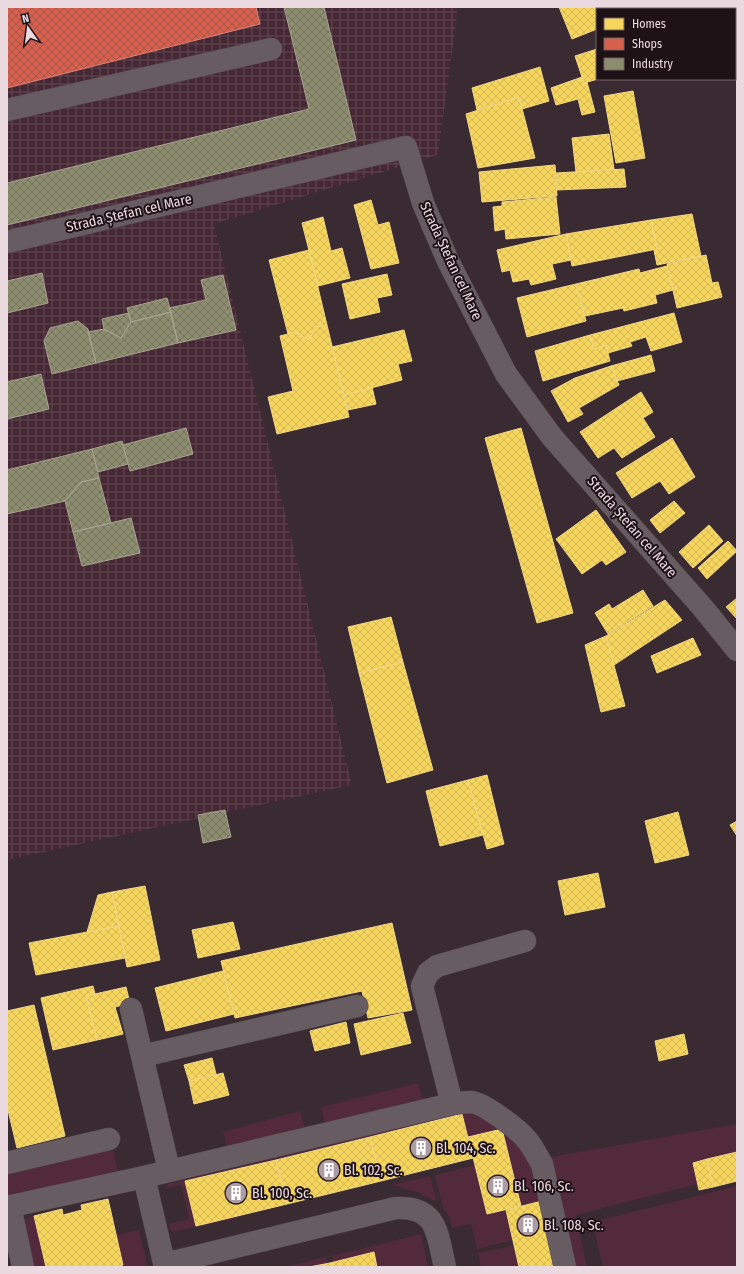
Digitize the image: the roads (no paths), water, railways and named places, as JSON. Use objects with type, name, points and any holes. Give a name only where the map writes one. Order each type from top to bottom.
[{"type":"street","points":[[7,110],[271,49]]},
{"type":"street","name":"Strada Ștefan cel Mare","points":[[7,242],[406,147],[423,203],[448,260],[506,374],[552,437],[703,608],[737,650]]},
{"type":"street","points":[[452,1104],[422,986],[428,973],[437,966],[525,941]]},
{"type":"street","points":[[142,1056],[357,1006]]},
{"type":"street","points":[[131,1009],[169,1170]]},
{"type":"street","points":[[23,1267],[8,1206],[144,1177],[452,1104],[472,1102],[491,1111],[511,1125],[527,1140],[542,1164],[565,1267]]},
{"type":"street","points":[[7,1163],[109,1139]]},
{"type":"street","points":[[144,1177],[165,1266],[396,1208],[409,1208],[420,1210],[430,1218],[436,1228],[445,1267]]},
{"type":"place","name":"Bl. 104, Sc.","points":[[421,1148]]},
{"type":"place","name":"Bl. 102, Sc.","points":[[329,1170]]},
{"type":"place","name":"Bl. 106, Sc.","points":[[498,1186]]},
{"type":"place","name":"Bl. 100, Sc.","points":[[236,1193]]},
{"type":"place","name":"Bl. 108, Sc.","points":[[528,1225]]}]
